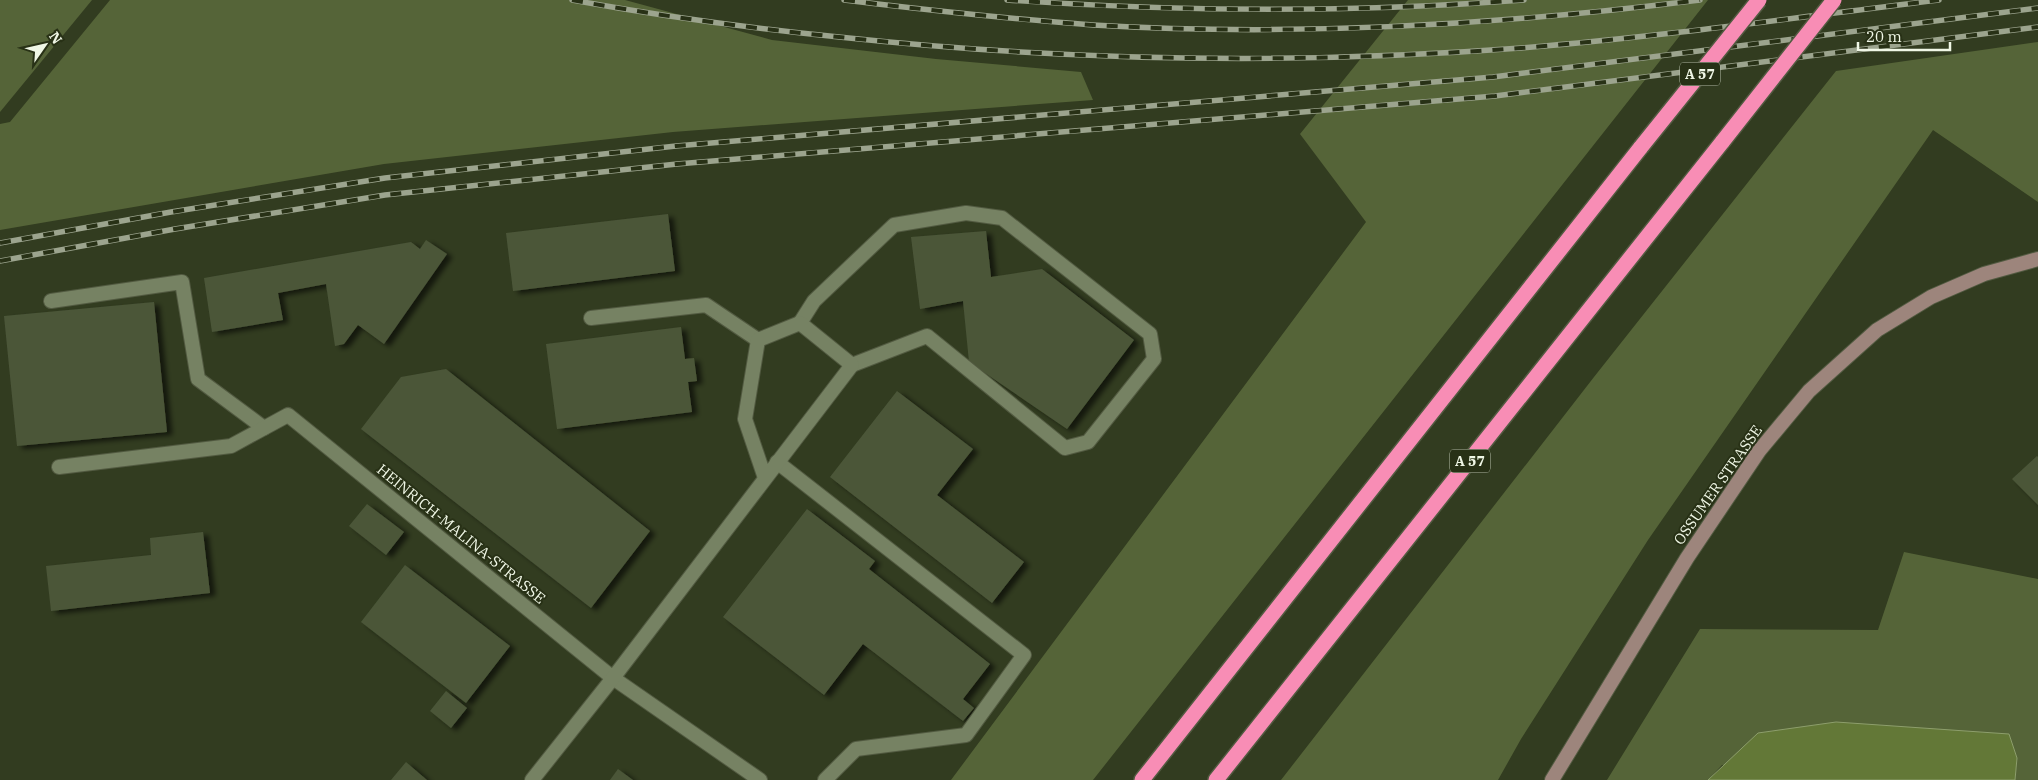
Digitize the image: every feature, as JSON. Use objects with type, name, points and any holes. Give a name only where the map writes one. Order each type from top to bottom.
[{"type":"highway","name":"A 57","points":[[1142,780],[1759,0]]},
{"type":"highway","name":"A 57","points":[[1216,780],[1834,0]]},
{"type":"main road","name":"OSSUMER STRASSE","points":[[1552,780],[1687,558],[1759,450],[1809,390],[1877,330],[1930,297],[1984,274],[2038,259]]},
{"type":"street","points":[[532,780],[613,678],[852,366],[928,336],[1065,448],[1088,442],[1154,358],[1150,334],[1002,218],[966,213],[894,225],[814,301],[800,323],[758,340]]},
{"type":"street","points":[[51,301],[182,282],[198,379],[264,428],[231,446],[59,467]]},
{"type":"street","points":[[591,318],[706,304],[758,340]]},
{"type":"street","points":[[800,323],[852,366]]},
{"type":"street","points":[[758,340],[745,419],[765,478]]},
{"type":"street","name":"HEINRICH-MALINA-STRASSE","points":[[264,428],[288,415],[613,678],[760,780]]},
{"type":"street","points":[[777,462],[1024,655],[966,735],[856,749],[825,780]]},
{"type":"shaded area","points":[[0,0],[92,0],[0,112]]},
{"type":"shaded area","points":[[110,0],[625,0],[772,40],[936,59],[1081,72],[1093,100],[673,132],[384,164],[0,230],[0,124],[10,122]]},
{"type":"shaded area","points":[[1408,0],[1708,0],[1093,780],[951,780],[1366,222],[1300,134]]},
{"type":"shaded area","points":[[2038,42],[2038,202],[1933,130],[1648,540],[1521,739],[1498,780],[1281,780],[1594,377],[1836,71]]},
{"type":"shaded area","points":[[1904,552],[2038,579],[2038,780],[2015,780],[2017,758],[1722,765],[1708,780],[1607,780],[1700,629],[1878,630]]},
{"type":"shaded area","points":[[1836,722],[2009,734],[2017,758],[2015,780],[1708,780],[1758,733]]},
{"type":"building","points":[[668,214],[675,271],[513,291],[506,233]]},
{"type":"building","points":[[986,231],[991,277],[1042,269],[1134,340],[1067,429],[969,362],[963,301],[920,309],[911,237]]},
{"type":"building","points":[[426,240],[447,254],[384,344],[358,325],[344,344],[335,346],[326,284],[278,293],[283,320],[212,332],[204,278],[411,242],[420,249]]},
{"type":"building","points":[[154,302],[167,432],[17,446],[4,316]]},
{"type":"building","points":[[681,327],[685,359],[694,358],[697,381],[688,382],[692,412],[557,429],[546,344]]},
{"type":"building","points":[[446,369],[650,531],[591,608],[361,429],[401,377]]},
{"type":"building","points":[[897,391],[973,449],[937,495],[1024,562],[992,603],[830,477]]},
{"type":"building","points":[[2038,457],[2038,505],[2012,479]]},
{"type":"building","points":[[367,504],[404,532],[386,555],[349,526]]},
{"type":"building","points":[[807,509],[875,561],[869,569],[990,664],[963,699],[974,708],[963,721],[863,644],[824,695],[723,617]]},
{"type":"building","points":[[203,532],[210,593],[51,611],[46,566],[151,555],[150,538]]},
{"type":"building","points":[[405,565],[510,646],[466,703],[361,622]]},
{"type":"building","points":[[446,691],[467,708],[451,728],[430,711]]},
{"type":"building","points":[[406,762],[427,780],[391,780]]},
{"type":"building","points":[[618,769],[633,780],[610,780]]},
{"type":"railway","points":[[572,0],[738,26],[924,45],[1094,56],[1179,58],[1350,57],[1521,48],[1678,32],[1939,0]]},
{"type":"railway","points":[[844,0],[968,14],[1093,25],[1245,30],[1321,29],[1473,22],[1625,9],[1700,0]]},
{"type":"railway","points":[[1007,0],[1201,9],[1330,9],[1524,0]]},
{"type":"railway","points":[[0,243],[171,212],[385,178],[676,146],[1493,77],[2038,8]]},
{"type":"railway","points":[[0,261],[175,229],[385,195],[677,164],[1495,96],[2038,27]]}]
